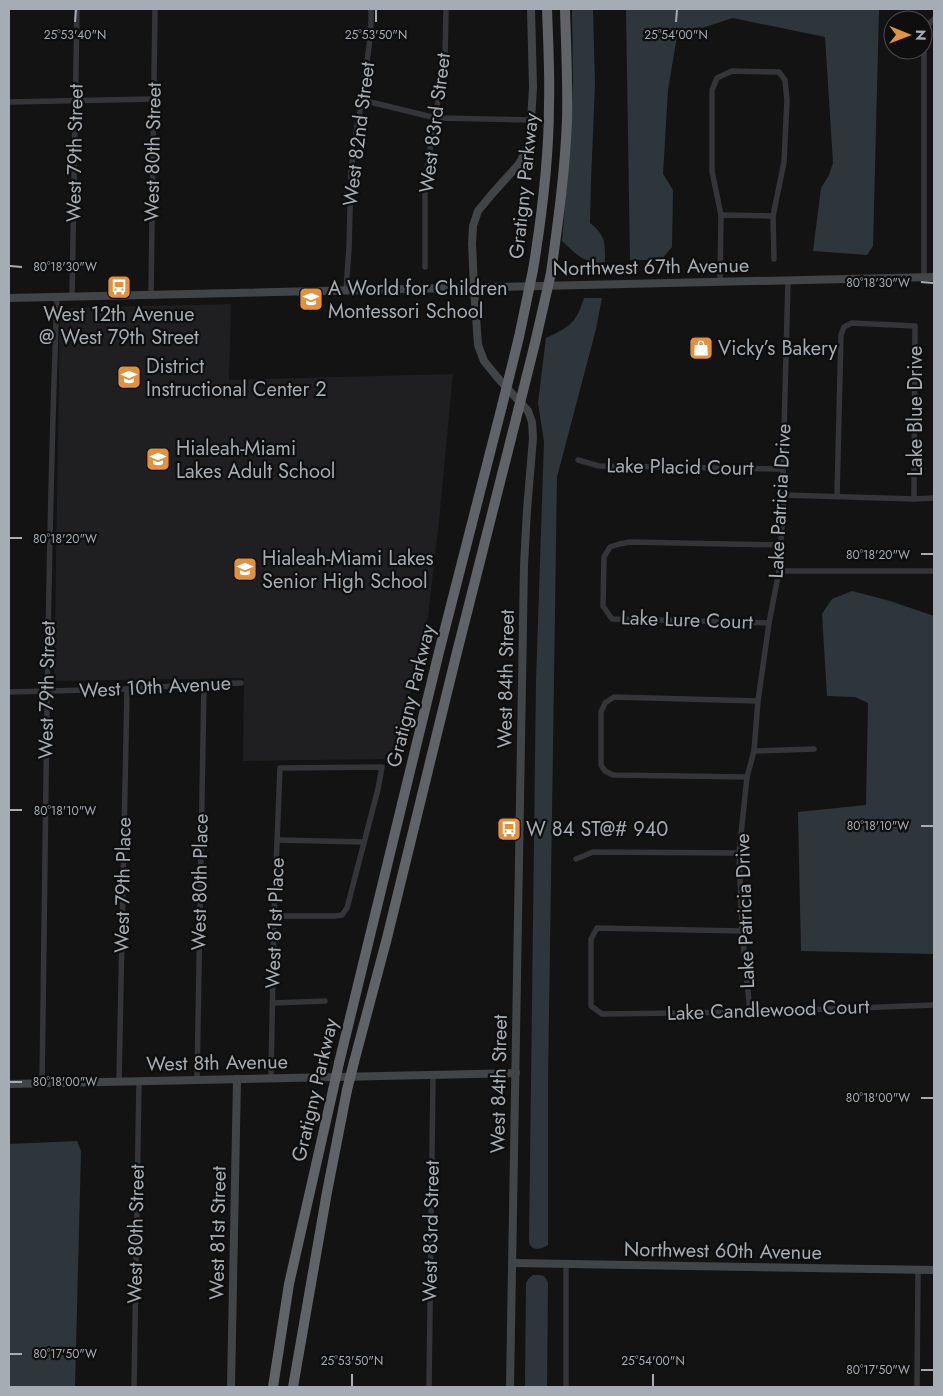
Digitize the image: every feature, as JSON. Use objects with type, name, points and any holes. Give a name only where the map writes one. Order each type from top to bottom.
[{"type":"highway","name":"Gratigny Parkway","points":[[272,1387],[289,1284],[332,1090],[439,652],[519,337],[533,270],[541,221],[547,147],[549,105],[548,9]]},
{"type":"highway","name":"Gratigny Parkway","points":[[292,1387],[327,1192],[354,1062],[387,938],[551,273],[559,215],[567,121],[565,9]]},
{"type":"highway","points":[[297,1357],[297,1387]]},
{"type":"street","name":"West 79th Street","points":[[72,297],[77,9]]},
{"type":"street","name":"West 80th Street","points":[[151,295],[155,9]]},
{"type":"street","name":"West 82nd Street","points":[[346,290],[351,171],[371,31],[372,9]]},
{"type":"street","name":"West 83rd Street","points":[[425,267],[425,181],[445,58],[446,9]]},
{"type":"street","name":"West 84th Street","points":[[510,1387],[524,565],[534,438],[532,422],[528,411],[484,361],[478,344],[472,244],[473,226],[478,211],[519,164],[530,140],[533,88],[531,9]]},
{"type":"street","points":[[924,277],[924,29],[934,19]]},
{"type":"street","points":[[720,281],[721,215],[712,171],[712,90],[716,78],[732,71],[779,72],[785,80],[787,100],[784,162],[773,216],[774,259]]},
{"type":"street","points":[[9,102],[154,99]]},
{"type":"street","points":[[362,100],[436,118],[531,120]]},
{"type":"street","points":[[721,215],[773,216]]},
{"type":"street","name":"Northwest 67th Avenue","points":[[9,298],[934,277]]},
{"type":"street","name":"Lake Patricia Drive","points":[[750,1012],[742,931],[739,853],[747,777],[754,751],[758,701],[781,545],[784,495],[788,280]]},
{"type":"street","name":"West 79th Street","points":[[42,1084],[51,446],[56,297]]},
{"type":"street","name":"Lake Blue Drive","points":[[837,496],[840,334],[844,327],[852,324],[915,326],[914,499]]},
{"type":"street","name":"Lake Placid Court","points":[[578,460],[600,466],[783,469]]},
{"type":"street","points":[[784,495],[934,498]]},
{"type":"street","name":"Lake Lure Court","points":[[769,623],[612,619],[603,606],[604,557],[610,547],[630,542],[781,545]]},
{"type":"street","points":[[778,571],[934,571]]},
{"type":"street","name":"West 10th Avenue","points":[[9,692],[127,689],[241,683]]},
{"type":"street","name":"West 80th Place","points":[[197,1080],[204,684]]},
{"type":"street","name":"West 79th Place","points":[[119,1082],[127,689]]},
{"type":"street","points":[[747,777],[613,775],[605,771],[601,765],[601,712],[605,704],[614,698],[758,701]]},
{"type":"street","points":[[754,751],[814,749]]},
{"type":"street","name":"West 81st Place","points":[[271,1078],[274,916],[280,768],[382,767],[364,842]]},
{"type":"street","points":[[274,916],[342,915],[347,908],[364,842],[278,840]]},
{"type":"street","points":[[576,859],[593,852],[739,853]]},
{"type":"street","name":"Lake Candlewood Court","points":[[742,931],[597,928],[591,939],[591,1006],[602,1014],[750,1012],[934,1005]]},
{"type":"street","points":[[273,1003],[325,1001]]},
{"type":"street","name":"West 8th Avenue","points":[[9,1084],[516,1073]]},
{"type":"street","name":"West 83rd Street","points":[[429,1387],[433,1075]]},
{"type":"street","name":"West 81st Street","points":[[231,1387],[237,1079]]},
{"type":"street","name":"West 80th Street","points":[[134,1387],[139,1081]]},
{"type":"street","name":"Northwest 60th Avenue","points":[[512,1263],[934,1270]]},
{"type":"street","points":[[566,1264],[566,1387]]},
{"type":"street","points":[[917,1387],[918,1270]]},
{"type":"shaded area","points":[[572,9],[593,9],[595,85],[590,223],[604,240],[605,262],[586,260],[576,254],[562,241],[571,130],[573,82]]},
{"type":"shaded area","points":[[626,9],[879,9],[873,246],[867,255],[813,251],[821,188],[829,175],[833,163],[825,37],[733,18],[677,36],[668,90],[663,174],[673,190],[672,247],[661,260],[630,260]]},
{"type":"shaded area","points":[[584,298],[602,298],[596,329],[557,477],[548,1081],[548,1245],[537,1249],[532,1247],[529,1242],[536,682],[544,442],[538,403],[546,338],[571,324],[578,314]]},
{"type":"shaded area","name":"Hialeah-Miami Lakes Senior High School","points":[[231,304],[229,380],[453,374],[428,616],[413,673],[413,682],[395,759],[243,761],[244,678],[54,681],[60,314],[66,308]]},
{"type":"shaded area","points":[[852,591],[890,601],[934,616],[934,954],[801,951],[798,812],[866,805],[868,703],[855,697],[827,696],[822,614],[832,599]]},
{"type":"shaded area","points":[[77,1141],[81,1151],[75,1387],[9,1387],[9,1144]]},
{"type":"shaded area","points":[[533,1275],[544,1277],[548,1283],[547,1387],[525,1387],[526,1283]]},
{"type":"place","name":"West 12th Avenue @ West 79th Street","points":[[119,287]]},
{"type":"place","name":"A World for Children Montessori School","points":[[311,299]]},
{"type":"place","name":"Vicky’s Bakery","points":[[701,348]]},
{"type":"place","name":"District Instructional Center 2","points":[[129,377]]},
{"type":"place","name":"Hialeah-Miami Lakes Adult School","points":[[158,459]]},
{"type":"place","name":"Hialeah-Miami Lakes Senior High School","points":[[245,569]]},
{"type":"place","name":"W 84 ST@# 940","points":[[509,829]]}]
